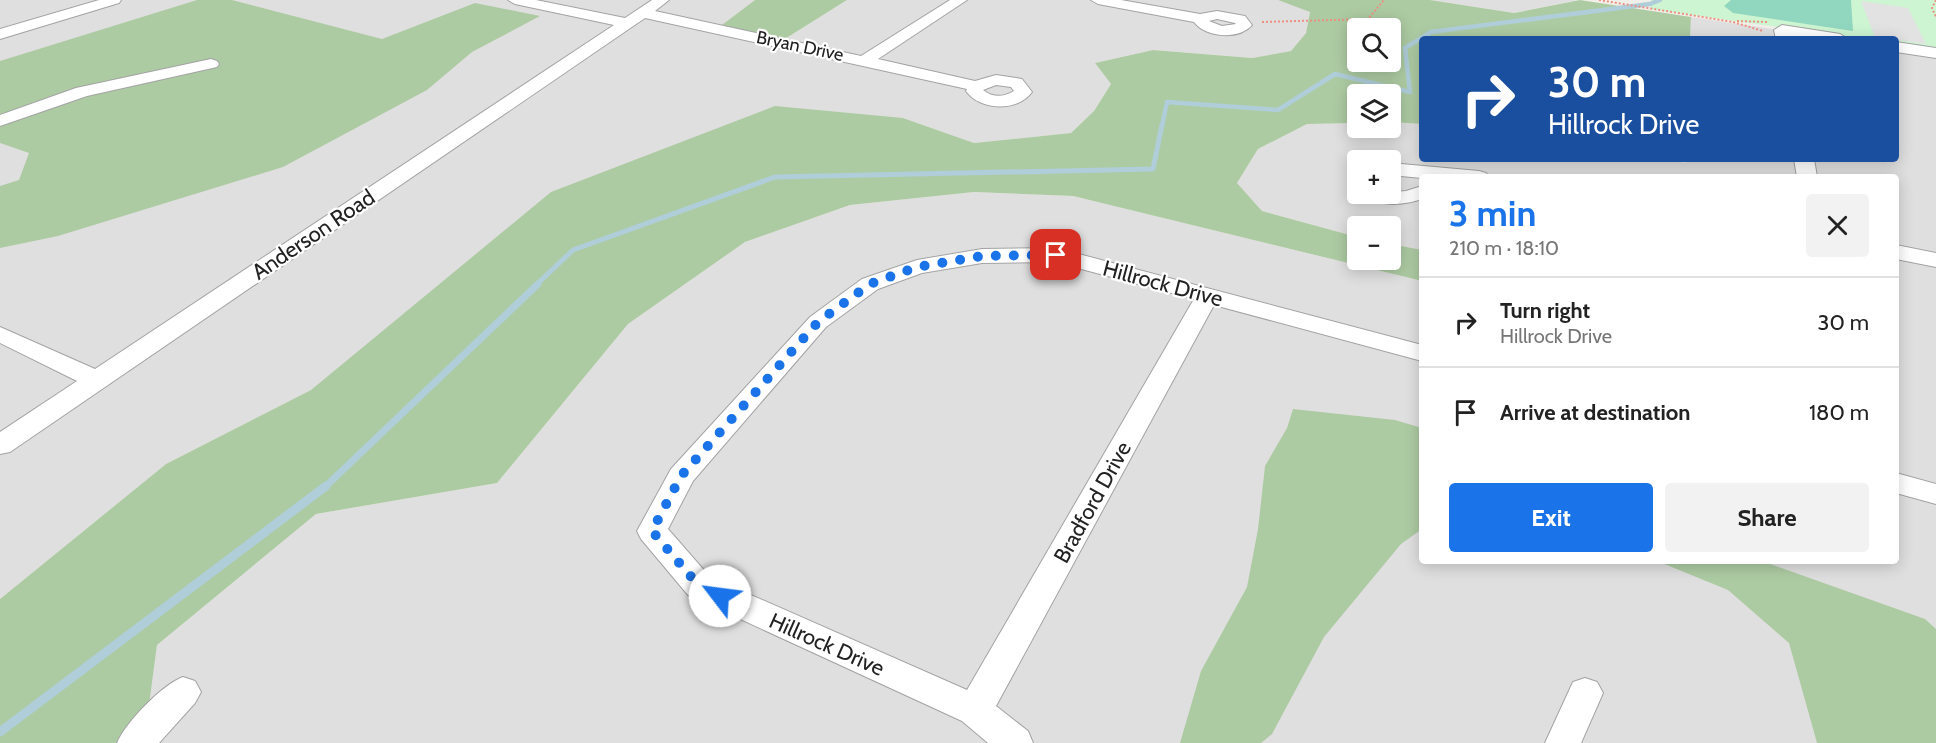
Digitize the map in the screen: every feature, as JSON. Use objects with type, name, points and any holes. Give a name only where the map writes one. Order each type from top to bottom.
[{"type":"street","points":[[0,34],[114,0]]},
{"type":"street","name":"Bryan Drive","points":[[515,0],[634,18],[866,60],[977,86]]},
{"type":"street","name":"Anderson Road","points":[[0,446],[662,0]]},
{"type":"street","points":[[866,60],[960,0]]},
{"type":"street","points":[[1098,0],[1202,19]]},
{"type":"street","points":[[1778,30],[1819,36]]},
{"type":"street","points":[[1899,47],[1936,53]]},
{"type":"street","points":[[0,121],[82,92],[211,64]]},
{"type":"street","points":[[1401,171],[1431,174]]},
{"type":"street","points":[[1401,198],[1419,193]]},
{"type":"street","points":[[1899,253],[1936,260]]},
{"type":"street","name":"Hillrock Drive","points":[[1015,743],[975,710],[699,586],[652,531],[681,476],[818,322],[870,284],[917,267],[982,256],[1056,255],[1419,352]]},
{"type":"street","name":"Bradford Drive","points":[[975,710],[1208,295]]},
{"type":"street","points":[[0,334],[96,380]]},
{"type":"street","points":[[1899,484],[1936,494]]},
{"type":"street","points":[[135,743],[183,692]]},
{"type":"street","points":[[1563,743],[1585,693]]},
{"type":"path","points":[[1261,22],[1368,19],[1384,0]]},
{"type":"path","points":[[1600,0],[1778,30]]},
{"type":"path","points":[[1936,0],[1932,8],[1936,17]]},
{"type":"path","points":[[1733,22],[1762,29],[1765,34]]},
{"type":"shaded area","points":[[0,0],[755,0],[719,28],[780,42],[847,0],[1278,0],[1310,11],[1306,33],[1291,51],[1252,58],[1153,50],[1095,63],[1111,84],[1094,111],[1071,133],[974,143],[903,118],[311,390],[166,464],[0,599]]},
{"type":"shaded area","points":[[1430,0],[1578,0],[1514,13]]},
{"type":"shaded area","points":[[1861,1],[1908,8],[1926,44],[1899,40],[1899,36],[1875,36]]},
{"type":"shaded area","points":[[1691,17],[1820,36],[1690,36]]},
{"type":"shaded area","points":[[1899,47],[1936,53],[1936,743],[144,743],[157,645],[316,514],[497,483],[628,324],[745,242],[850,205],[974,192],[1073,196],[1347,263],[1347,270],[1377,270],[1419,280],[1419,564],[1899,564],[1899,174],[1419,174],[1419,249],[1401,246],[1401,216],[1347,216],[1347,234],[1262,211],[1237,183],[1258,149],[1307,124],[1347,123],[1347,138],[1401,138],[1401,123],[1419,124],[1419,162],[1899,162]]},
{"type":"green space","points":[[197,0],[232,0],[382,39],[475,3],[540,16],[472,52],[427,90],[283,167],[58,236],[0,248],[0,186],[19,180],[29,153],[0,143],[0,61]]},
{"type":"green space","points":[[755,0],[847,0],[780,42],[718,28]]},
{"type":"green space","points":[[1278,0],[1430,0],[1514,13],[1580,0],[1691,17],[1690,36],[1419,36],[1419,124],[1401,123],[1401,84],[1347,84],[1347,123],[1307,124],[1258,149],[1237,183],[1262,211],[1347,234],[1347,263],[1073,196],[974,192],[850,205],[745,242],[628,324],[497,483],[316,514],[157,645],[144,743],[0,743],[0,599],[166,464],[311,390],[551,192],[775,106],[903,118],[974,143],[1071,133],[1094,111],[1111,84],[1095,63],[1153,50],[1252,58],[1291,51],[1306,33],[1310,12]]},
{"type":"green space","points":[[1651,0],[1936,0],[1936,49],[1899,44],[1899,36],[1842,36],[1650,9]]},
{"type":"green space","points":[[1731,0],[1851,0],[1853,31],[1733,13],[1724,6]]},
{"type":"green space","points":[[1401,246],[1419,249],[1419,280],[1377,270],[1401,270]]},
{"type":"green space","points":[[1293,409],[1395,420],[1419,427],[1419,531],[1401,544],[1324,637],[1272,734],[1261,743],[1180,743],[1201,671],[1247,587],[1258,529],[1265,466],[1287,428]]},
{"type":"green space","points":[[1664,564],[1770,564],[1925,619],[1936,629],[1936,743],[1817,743],[1789,643],[1728,590]]},
{"type":"waterway","points":[[1424,36],[1431,32],[1650,4],[1660,0]]},
{"type":"waterway","points":[[1162,126],[1167,102],[1278,110],[1335,74],[1410,92],[1405,48],[1419,39]]},
{"type":"waterway","points":[[536,285],[573,250],[775,177],[1153,169],[1162,125]]},
{"type":"waterway","points":[[325,487],[538,284]]},
{"type":"waterway","points":[[0,732],[326,486]]},
{"type":"route","points":[[720,596],[699,586],[652,531],[681,476],[818,322],[870,284],[917,267],[982,256],[1056,255]]}]
